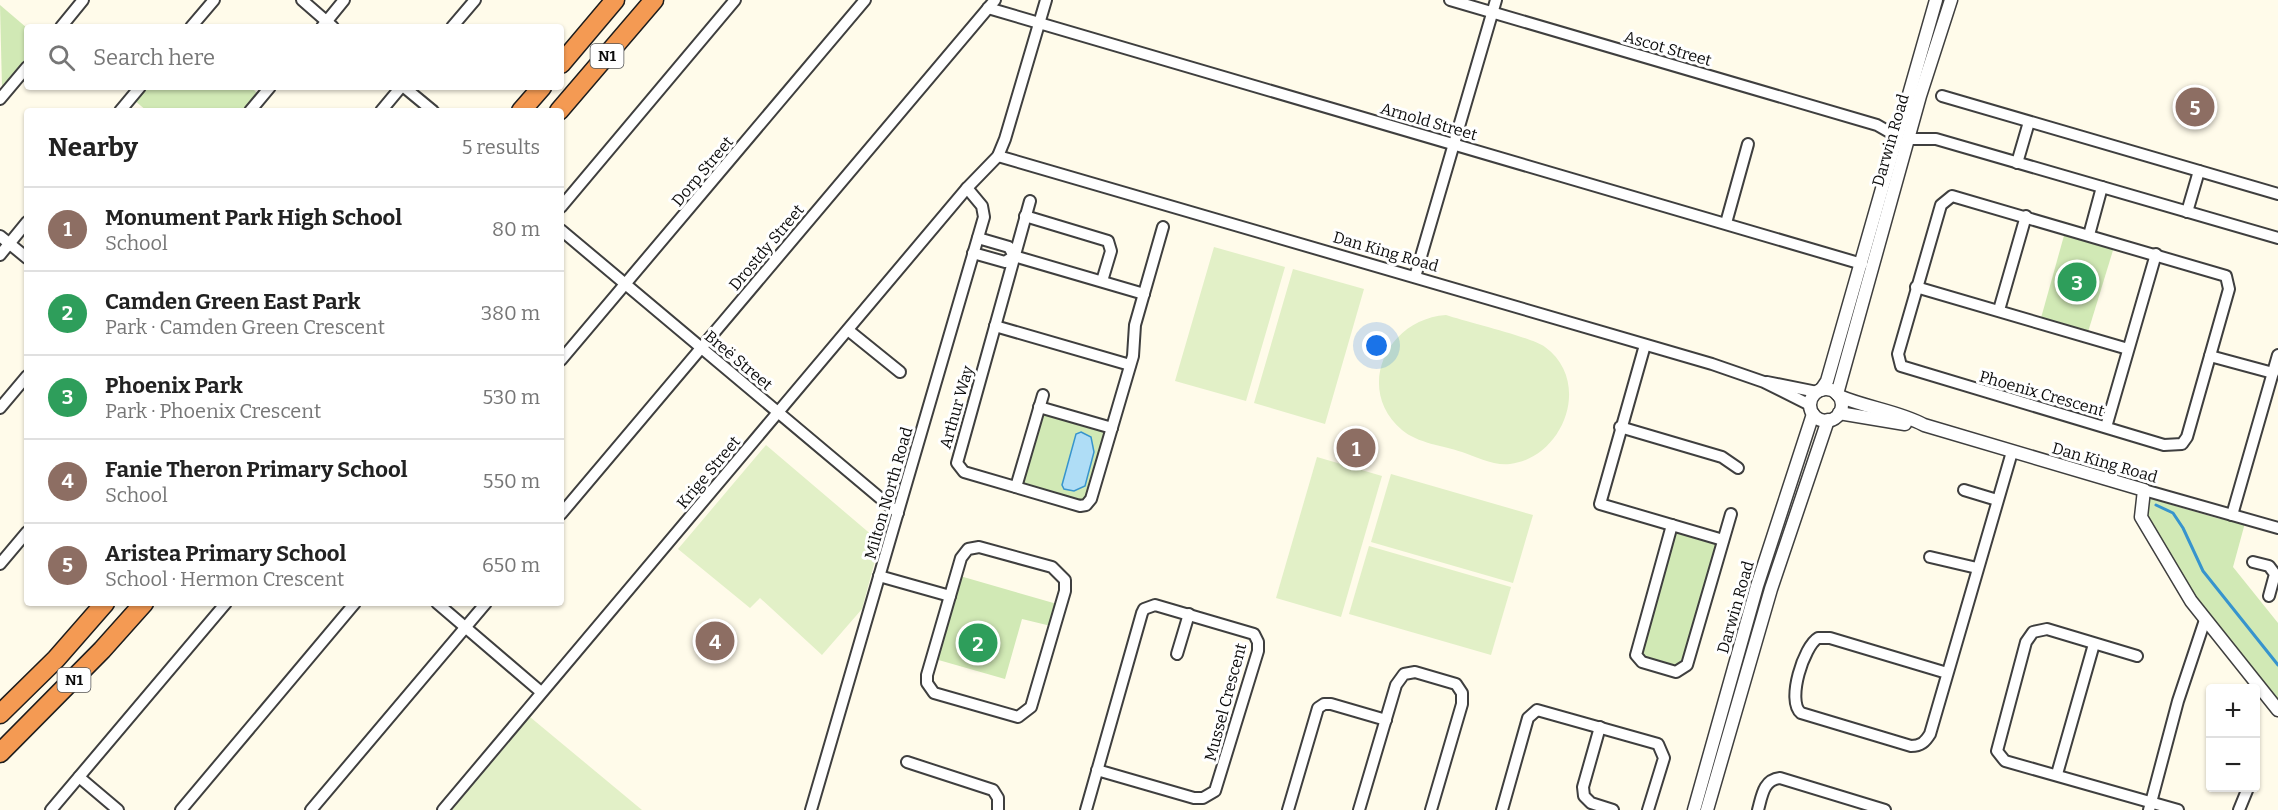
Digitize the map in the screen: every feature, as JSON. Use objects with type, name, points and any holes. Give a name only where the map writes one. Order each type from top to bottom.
[{"type":"highway","name":"N1","points":[[564,60],[615,0]]},
{"type":"highway","name":"N1","points":[[562,108],[654,0]]},
{"type":"highway","points":[[524,108],[539,90]]},
{"type":"highway","name":"N1","points":[[0,714],[56,659],[102,606]]},
{"type":"highway","name":"N1","points":[[0,753],[102,650],[141,606]]},
{"type":"street","points":[[63,24],[83,0]]},
{"type":"street","points":[[194,24],[214,0]]},
{"type":"street","points":[[302,0],[326,24]]},
{"type":"street","points":[[328,24],[344,0]]},
{"type":"street","points":[[455,24],[475,0]]},
{"type":"street","points":[[564,203],[735,0]]},
{"type":"street","name":"Dorp Street","points":[[564,356],[865,0]]},
{"type":"street","points":[[998,156],[1046,0]]},
{"type":"street","name":"Ascot Street","points":[[1450,0],[1877,125],[1903,140]]},
{"type":"street","points":[[1415,277],[1496,0]]},
{"type":"street","name":"Darwin Road","points":[[1908,123],[1936,0]]},
{"type":"street","name":"Darwin Road","points":[[1819,391],[1827,381],[1862,264],[1947,1]]},
{"type":"street","name":"Arnold Street","points":[[991,4],[1039,23],[1862,264]]},
{"type":"street","name":"Drostdy Street","points":[[564,510],[991,4]]},
{"type":"street","points":[[0,99],[24,71]]},
{"type":"street","points":[[122,108],[138,90]]},
{"type":"street","points":[[252,108],[268,90]]},
{"type":"street","points":[[384,108],[399,90]]},
{"type":"street","points":[[406,90],[429,108]]},
{"type":"street","points":[[1942,96],[2278,194]]},
{"type":"street","points":[[2017,163],[2029,122]]},
{"type":"street","points":[[1908,123],[1936,139],[2278,238]]},
{"type":"street","name":"Ascot Street","points":[[1877,125],[1908,123]]},
{"type":"street","points":[[1903,140],[1936,139]]},
{"type":"street","name":"Darwin Road","points":[[1838,395],[1903,140]]},
{"type":"street","points":[[1726,223],[1748,144]]},
{"type":"street","name":"Krige Street","points":[[443,810],[967,188],[998,156]]},
{"type":"street","name":"Dan King Road","points":[[998,156],[1415,277],[1764,382],[1819,391]]},
{"type":"street","points":[[2187,212],[2199,171]]},
{"type":"street","points":[[2089,235],[2102,187]]},
{"type":"street","name":"Milton North Road","points":[[811,810],[978,238],[984,213],[967,188]]},
{"type":"street","name":"Phoenix Crescent","points":[[1958,197],[2026,216],[2220,273],[2228,279],[2229,289],[2187,437],[2182,444],[2164,445],[1904,369],[1899,363],[1898,354],[1916,287],[1941,205],[1945,199],[1958,197]]},
{"type":"street","name":"Arthur Way","points":[[1030,201],[957,463],[964,472],[1080,506],[1088,503],[1112,428]]},
{"type":"street","points":[[1025,216],[1108,242],[1111,251],[1102,282]]},
{"type":"street","points":[[2000,310],[2026,216]]},
{"type":"street","points":[[0,255],[24,226]]},
{"type":"street","points":[[1039,407],[1112,428],[1135,348],[1135,325],[1163,227]]},
{"type":"street","name":"Breë Street","points":[[564,232],[898,513]]},
{"type":"street","points":[[0,236],[24,256]]},
{"type":"street","points":[[978,238],[1009,247],[1014,256],[1144,294]]},
{"type":"street","points":[[974,253],[1005,262],[1014,256]]},
{"type":"street","points":[[2106,427],[2156,255]]},
{"type":"street","points":[[1916,287],[2128,349]]},
{"type":"street","points":[[994,326],[1130,365]]},
{"type":"street","points":[[848,330],[900,372]]},
{"type":"street","points":[[1645,345],[1600,504],[1723,540]]},
{"type":"street","points":[[2232,515],[2274,380],[2278,355]]},
{"type":"street","points":[[2210,356],[2274,380]]},
{"type":"street","points":[[0,408],[24,380]]},
{"type":"street","name":"Dan King Road","points":[[1764,382],[1812,410]]},
{"type":"street","points":[[1831,390],[1838,395],[1842,407],[1839,413],[1828,420],[1812,410],[1819,391],[1831,390]]},
{"type":"street","points":[[1016,487],[1043,394]]},
{"type":"street","name":"Dan King Road","points":[[1838,395],[1860,405],[1912,418],[1924,425]]},
{"type":"street","name":"Darwin Road","points":[[1694,810],[1760,576],[1812,410]]},
{"type":"street","name":"Dan King Road","points":[[1839,413],[1924,425],[2278,528]]},
{"type":"street","name":"Darwin Road","points":[[1707,810],[1771,589],[1828,420]]},
{"type":"street","points":[[1620,428],[1722,457],[1738,468]]},
{"type":"street","points":[[1947,674],[1830,638],[1818,638],[1808,648],[1794,694],[1798,711],[1911,746],[1922,744],[1930,734],[2012,452]]},
{"type":"street","points":[[1964,490],[1997,500]]},
{"type":"street","points":[[2144,490],[2140,511],[2143,520],[2205,620],[2278,710]]},
{"type":"street","points":[[1672,525],[1636,651],[1642,662],[1673,672],[1681,671],[1687,665],[1731,514]]},
{"type":"street","points":[[0,564],[24,536]]},
{"type":"street","points":[[972,548],[1052,567],[1063,575],[1065,591],[1031,707],[1025,714],[1015,717],[937,694],[929,687],[927,675],[950,597],[963,554],[972,548]]},
{"type":"street","points":[[1930,557],[1977,568]]},
{"type":"street","points":[[2253,562],[2269,566],[2276,574],[2269,596]]},
{"type":"street","points":[[879,576],[950,597]]},
{"type":"street","name":"Mussel Crescent","points":[[1086,810],[1097,770],[1144,609],[1155,605],[1251,632],[1258,642],[1217,788],[1207,796],[1194,798],[1097,770]]},
{"type":"street","points":[[51,810],[223,606]]},
{"type":"street","points":[[181,810],[353,606]]},
{"type":"street","points":[[440,606],[541,692]]},
{"type":"street","points":[[311,810],[483,606]]},
{"type":"street","points":[[1177,654],[1189,614]]},
{"type":"street","points":[[2151,806],[2178,701],[2205,620]]},
{"type":"street","points":[[2137,656],[2046,630],[2033,632],[2026,642],[1996,746],[1999,755],[2005,761],[2057,774],[2151,806],[2178,810]]},
{"type":"street","points":[[2057,774],[2094,644]]},
{"type":"street","points":[[1359,810],[1396,685],[1404,674],[1415,672],[1456,684],[1461,690],[1462,704],[1431,810]]},
{"type":"street","points":[[1288,810],[1318,708],[1328,704],[1386,720]]},
{"type":"street","points":[[1502,810],[1531,714],[1542,710],[1655,742],[1662,748],[1664,758],[1648,810]]},
{"type":"street","points":[[1600,727],[1583,788],[1584,796],[1591,803],[1613,810]]},
{"type":"street","points":[[908,762],[993,790],[998,798],[998,810]]},
{"type":"street","points":[[79,777],[118,810]]},
{"type":"street","points":[[1758,810],[1766,785],[1771,780],[1789,781],[1885,810]]},
{"type":"street","points":[[2239,810],[2246,792]]},
{"type":"green space","points":[[0,5],[24,25],[24,62],[2,88]]},
{"type":"green space","points":[[142,90],[254,90],[259,95],[248,108],[143,108],[134,100]]},
{"type":"green space","points":[[2065,232],[2114,247],[2088,332],[2041,318]]},
{"type":"green space","points":[[1214,247],[1285,267],[1246,401],[1175,381]]},
{"type":"green space","points":[[1293,269],[1364,289],[1325,424],[1254,403]]},
{"type":"green space","points":[[1446,315],[1538,343],[1559,362],[1567,379],[1569,398],[1565,416],[1557,434],[1545,448],[1529,459],[1510,464],[1498,464],[1423,441],[1402,430],[1388,413],[1380,395],[1379,377],[1384,359],[1393,342],[1407,329],[1425,319]]},
{"type":"green space","points":[[1048,413],[1101,428],[1105,436],[1086,499],[1080,502],[1026,486],[1023,482],[1040,416]]},
{"type":"green space","points":[[766,445],[880,542],[862,609],[822,655],[760,598],[750,608],[678,549]]},
{"type":"green space","points":[[1317,457],[1382,476],[1341,617],[1276,598]]},
{"type":"green space","points":[[1391,474],[1533,515],[1513,583],[1371,542]]},
{"type":"green space","points":[[2149,500],[2220,519],[2221,516],[2245,523],[2233,567],[2278,623],[2278,701],[2189,587],[2147,517]]},
{"type":"green space","points":[[1678,531],[1715,542],[1717,546],[1683,665],[1679,668],[1644,659],[1640,651],[1674,534]]},
{"type":"green space","points":[[1369,546],[1511,587],[1491,655],[1349,614]]},
{"type":"green space","points":[[960,576],[1057,604],[1051,626],[1022,619],[1005,679],[935,659]]},
{"type":"green space","points":[[530,717],[642,810],[452,810]]},
{"type":"water","points":[[1081,432],[1091,437],[1094,452],[1085,486],[1074,491],[1064,489],[1062,485],[1076,434]]},
{"type":"waterway","points":[[2156,505],[2173,513],[2183,528],[2203,571],[2278,665]]},
{"type":"place","name":"Aristea Primary School","points":[[2195,107]]},
{"type":"place","name":"Phoenix Park","points":[[2077,282]]},
{"type":"place","name":"Monument Park High School","points":[[1356,448]]},
{"type":"place","name":"Fanie Theron Primary School","points":[[715,641]]},
{"type":"place","name":"Camden Green East Park","points":[[978,643]]}]
